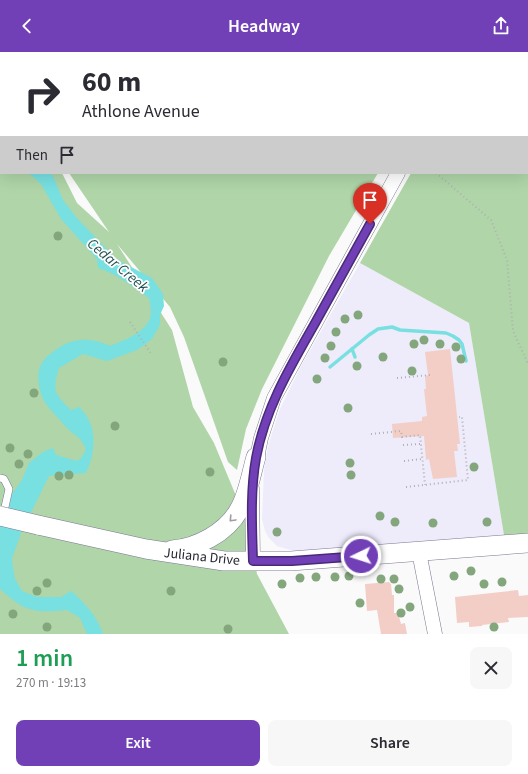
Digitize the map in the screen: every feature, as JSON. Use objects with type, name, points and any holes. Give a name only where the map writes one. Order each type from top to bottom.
[{"type":"street","points":[[146,549],[173,550],[189,547],[206,540],[221,530],[238,512],[242,504],[274,398],[397,174]]},
{"type":"street","points":[[253,561],[252,485],[256,457]]},
{"type":"street","name":"Juliana Drive","points":[[0,516],[146,549],[202,558],[253,561],[292,561],[528,544]]},
{"type":"street","points":[[419,552],[435,634]]},
{"type":"lane","points":[[0,478],[4,479],[9,489],[9,495],[0,525]]},
{"type":"path","points":[[437,174],[491,220],[508,260],[513,331],[528,364]]},
{"type":"path","points":[[130,322],[152,355]]},
{"type":"path","points":[[396,378],[430,374]]},
{"type":"path","points":[[406,487],[468,480],[462,416],[460,417]]},
{"type":"path","points":[[371,434],[402,431],[402,437],[420,435],[425,485]]},
{"type":"path","points":[[403,445],[421,444]]},
{"type":"path","points":[[404,460],[422,459]]},
{"type":"shaded area","points":[[360,263],[469,323],[504,535],[294,551],[277,546],[269,538],[265,531],[262,519],[264,471],[268,446],[280,409],[300,368]]},
{"type":"green space","points":[[0,174],[62,174],[77,203],[109,232],[70,174],[377,174],[329,256],[262,389],[246,429],[237,470],[228,462],[184,337],[170,307],[117,244],[172,330],[193,407],[214,443],[249,527],[257,574],[289,634],[0,634]]},
{"type":"green space","points":[[410,174],[528,174],[528,534],[504,535],[469,323],[360,263]]},
{"type":"water","name":"Cedar Creek","points":[[30,174],[51,174],[63,200],[76,217],[116,259],[152,278],[163,294],[164,306],[160,315],[160,325],[152,339],[137,350],[107,361],[83,354],[59,368],[55,387],[56,391],[61,400],[71,410],[79,407],[90,421],[93,438],[92,456],[86,473],[49,476],[21,533],[12,558],[15,579],[22,591],[37,597],[61,597],[71,591],[90,610],[103,634],[87,634],[80,618],[67,610],[38,611],[23,607],[0,589],[0,523],[7,501],[22,480],[29,463],[43,452],[53,448],[56,455],[77,461],[82,457],[86,449],[80,439],[68,429],[46,404],[41,395],[38,378],[40,367],[50,354],[60,347],[72,342],[79,340],[91,340],[110,346],[127,339],[143,328],[151,316],[149,298],[125,281],[98,268],[97,259],[61,219],[41,184]]},
{"type":"building","points":[[450,349],[460,444],[457,444],[458,451],[454,451],[457,477],[433,479],[429,459],[426,460],[424,436],[393,438],[392,424],[422,421],[422,417],[427,416],[424,389],[426,389],[425,376],[428,375],[425,352]]},
{"type":"building","points":[[389,582],[391,584],[392,595],[394,595],[394,613],[398,613],[401,624],[405,623],[407,634],[381,634],[377,610],[367,611],[365,584]]},
{"type":"building","points":[[518,590],[519,596],[528,595],[528,617],[508,618],[509,622],[482,626],[469,627],[469,622],[457,623],[455,597]]},
{"type":"waterway","points":[[330,367],[378,329],[392,327],[400,330],[446,333],[453,336],[462,344],[466,361]]},
{"type":"waterway","points":[[352,349],[355,357]]},
{"type":"route","points":[[361,556],[292,561],[253,561],[252,485],[256,457],[274,398],[370,224]]}]
